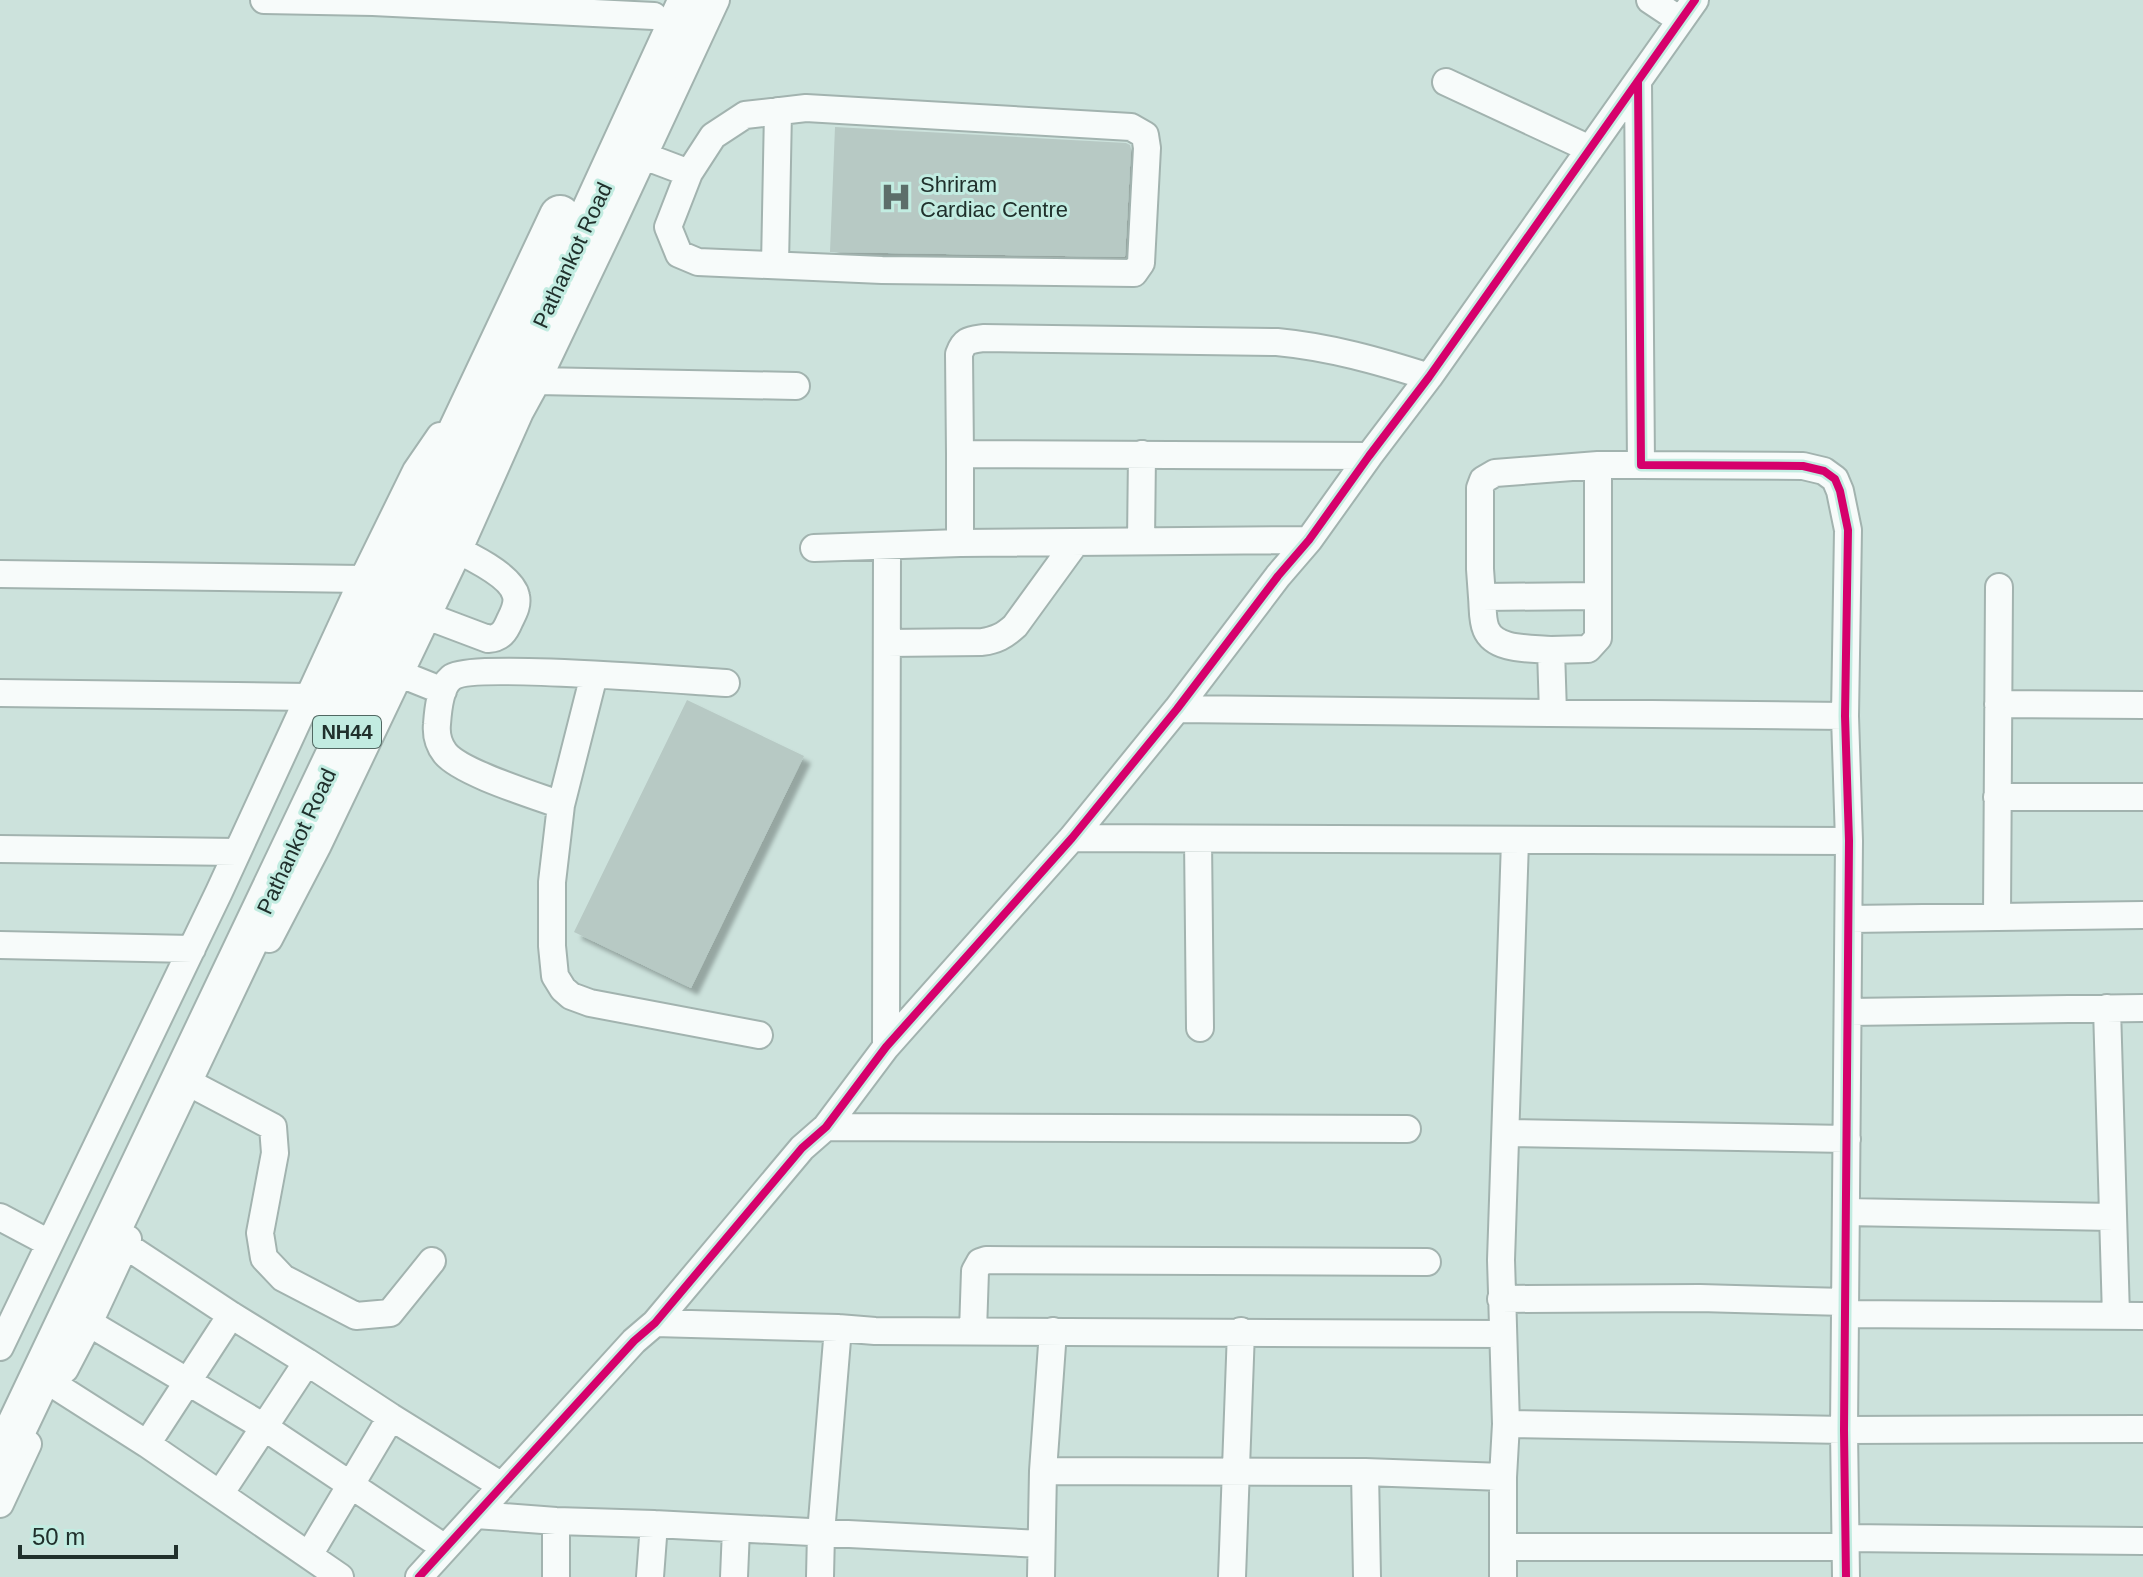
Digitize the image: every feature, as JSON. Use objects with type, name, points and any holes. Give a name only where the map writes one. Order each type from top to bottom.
[{"type":"highway","name":"NH44","points":[[0,1402],[495,353],[668,5]]},
{"type":"highway","name":"Pathankot Road","points":[[0,1462],[448,545],[668,5]]},
{"type":"street","points":[[264,0],[668,5]]},
{"type":"street","points":[[0,1504],[89,1323],[237,1002],[318,845],[389,670],[427,616],[448,545],[537,381],[716,0]]},
{"type":"street","points":[[419,1577],[634,1341],[655,1323],[802,1148],[826,1127],[886,1047],[1072,838],[1309,540],[1429,377],[1687,10],[1650,0]]},
{"type":"street","points":[[1638,81],[1641,465]]},
{"type":"street","points":[[1446,82],[1590,149]]},
{"type":"street","points":[[806,108],[1131,127],[1145,135],[1147,148],[1141,263],[1134,273],[882,270],[698,262],[679,254],[668,227],[689,173],[713,136],[745,115],[806,108]]},
{"type":"street","points":[[775,265],[778,111]]},
{"type":"street","points":[[644,156],[689,173]]},
{"type":"street","points":[[960,543],[959,354],[962,344],[968,340],[1277,342],[1372,359],[1429,377]]},
{"type":"street","points":[[0,1347],[192,949],[416,471],[495,353]]},
{"type":"street","points":[[537,381],[796,386]]},
{"type":"street","points":[[960,454],[1369,456]]},
{"type":"street","points":[[1141,541],[1142,454]]},
{"type":"street","points":[[1598,465],[1598,638],[1588,649],[1551,650],[1508,646],[1492,639],[1484,627],[1480,488],[1483,480],[1495,473],[1598,465],[1803,466],[1824,471],[1835,479],[1840,491],[1848,530],[1845,716],[1849,841],[1844,1430],[1846,1577]]},
{"type":"street","points":[[814,548],[960,543],[1309,540]]},
{"type":"street","points":[[887,643],[982,642],[1004,636],[1015,626],[1076,542]]},
{"type":"street","points":[[427,616],[488,639],[502,636],[516,608],[517,600],[512,586],[502,576],[448,545]]},
{"type":"street","points":[[886,1047],[887,547]]},
{"type":"street","points":[[0,574],[363,579]]},
{"type":"street","points":[[1997,917],[1999,587]]},
{"type":"street","points":[[1482,597],[1598,596]]},
{"type":"street","points":[[1551,650],[1553,713]]},
{"type":"street","points":[[389,670],[443,691]]},
{"type":"street","points":[[561,805],[460,766],[446,754],[438,743],[437,727],[443,691],[448,681],[463,673],[481,671],[726,683]]},
{"type":"street","points":[[594,675],[561,805],[552,882],[555,976],[563,989],[580,1000],[618,1010],[759,1035]]},
{"type":"street","points":[[0,693],[309,697]]},
{"type":"street","points":[[1998,704],[2143,705]]},
{"type":"street","points":[[1177,709],[1845,716]]},
{"type":"street","points":[[1997,797],[2143,797]]},
{"type":"street","points":[[1072,838],[1849,841]]},
{"type":"street","points":[[1198,839],[1200,1028]]},
{"type":"street","points":[[1503,1577],[1506,1424],[1501,1299],[1515,841]]},
{"type":"street","points":[[0,849],[237,852]]},
{"type":"street","points":[[1849,919],[2143,915]]},
{"type":"street","points":[[0,945],[192,949]]},
{"type":"street","points":[[2107,1008],[2116,1316]]},
{"type":"street","points":[[1848,1012],[2143,1008]]},
{"type":"street","points":[[197,1087],[273,1127],[275,1153],[260,1233],[264,1258],[283,1278],[356,1316],[390,1313],[432,1261]]},
{"type":"street","points":[[826,1127],[1407,1129]]},
{"type":"street","points":[[1506,1133],[1847,1139]]},
{"type":"street","points":[[1846,1212],[2113,1217]]},
{"type":"street","points":[[0,1217],[49,1243]]},
{"type":"street","points":[[125,1245],[502,1486]]},
{"type":"street","points":[[973,1331],[975,1271],[980,1262],[986,1260],[1427,1262]]},
{"type":"street","points":[[1501,1299],[1700,1298],[1845,1308],[2143,1316]]},
{"type":"street","points":[[147,1444],[231,1315]]},
{"type":"street","points":[[89,1323],[264,1427],[445,1548]]},
{"type":"street","points":[[655,1323],[875,1331],[1502,1334]]},
{"type":"street","points":[[820,1577],[838,1328]]},
{"type":"street","points":[[1041,1577],[1043,1471],[1053,1331]]},
{"type":"street","points":[[1232,1577],[1241,1331]]},
{"type":"street","points":[[220,1494],[307,1362]]},
{"type":"street","points":[[56,1386],[147,1444],[340,1577]]},
{"type":"street","points":[[309,1555],[391,1417]]},
{"type":"street","points":[[1506,1424],[1844,1430],[2143,1429]]},
{"type":"street","points":[[1043,1471],[1236,1470],[1503,1477]]},
{"type":"street","points":[[1365,1472],[1367,1577]]},
{"type":"street","points":[[476,1515],[1041,1544]]},
{"type":"street","points":[[556,1521],[556,1577]]},
{"type":"street","points":[[650,1577],[654,1524]]},
{"type":"street","points":[[734,1577],[736,1529]]},
{"type":"street","points":[[1503,1547],[2143,1541]]},
{"type":"building","points":[[835,127],[1126,143],[1131,149],[1125,257],[830,252]]},
{"type":"building","points":[[687,700],[804,756],[691,988],[574,932]]},
{"type":"cycle path","points":[[419,1577],[634,1341],[655,1323],[802,1148],[826,1127],[886,1047],[1072,838],[1177,709],[1309,540],[1429,377],[1695,0]]},
{"type":"cycle path","points":[[1638,81],[1641,465],[1803,466],[1824,471],[1835,479],[1840,491],[1848,530],[1845,716],[1849,841],[1844,1430],[1846,1577]]},
{"type":"place","name":"Shriram Cardiac Centre","points":[[896,197]]}]
